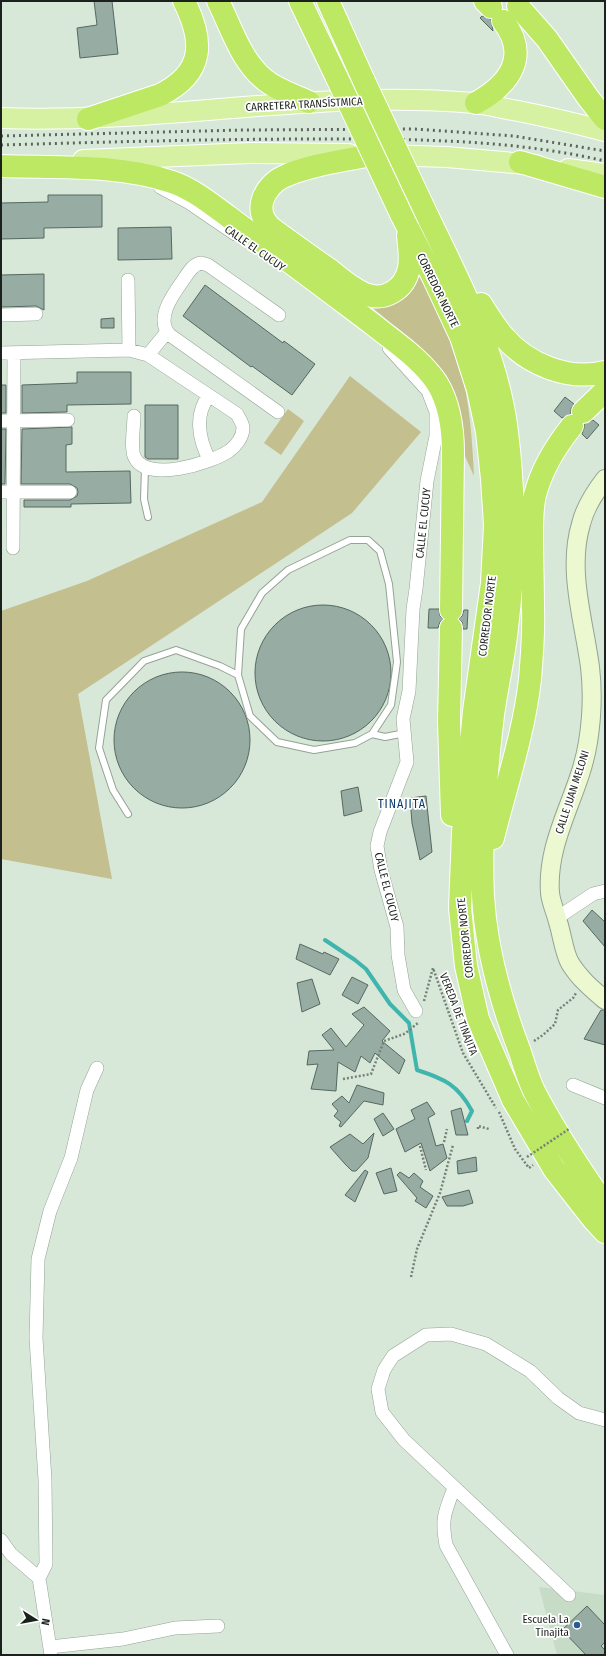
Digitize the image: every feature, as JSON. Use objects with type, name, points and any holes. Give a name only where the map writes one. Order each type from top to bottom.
[{"type":"highway","points":[[88,119],[160,95],[171,90],[185,78],[194,64],[197,56],[198,44],[194,25],[184,1]]},
{"type":"highway","points":[[218,1],[243,54],[253,69],[274,86],[309,102]]},
{"type":"highway","name":"CORREDOR NORTE","points":[[300,1],[404,222],[433,277],[461,337],[478,390],[487,432],[495,525],[492,583],[468,766],[460,908],[466,966],[478,1019],[513,1100],[554,1169],[592,1219],[605,1232]]},
{"type":"highway","name":"CORREDOR NORTE","points":[[333,6],[364,81],[482,331],[497,383],[507,429],[512,478],[514,523],[507,629],[494,714],[483,831],[483,897],[490,957],[503,1006],[534,1089],[571,1156],[605,1205]]},
{"type":"highway","points":[[476,103],[500,86],[510,74],[513,66],[515,57],[515,42],[499,9]]},
{"type":"highway","points":[[499,9],[546,39],[605,119]]},
{"type":"highway","points":[[376,154],[326,164],[282,177],[271,185],[263,197],[261,209],[264,220],[270,227],[354,288],[372,296],[384,296],[396,290],[400,287],[407,276],[410,264],[404,222]]},
{"type":"highway","points":[[520,162],[605,187]]},
{"type":"highway","points":[[1,165],[135,172],[174,183],[210,203],[398,344],[432,376],[444,396],[452,427],[453,453],[449,722],[452,815],[460,908]]},
{"type":"highway","points":[[433,226],[498,331],[518,351],[541,365],[561,372],[581,374],[605,372]]},
{"type":"highway","points":[[483,897],[493,838],[523,720],[530,680],[533,624],[532,518],[535,496],[548,460],[554,449],[596,398],[605,391]]},
{"type":"main road","name":"CARRETERA TRANSÍSTMICA","points":[[1,118],[88,119],[309,102],[393,99],[476,103],[561,120],[605,131]]},
{"type":"main road","points":[[1,165],[250,153],[376,154],[520,162],[605,174]]},
{"type":"main road","name":"CALLE JUAN MELONI","points":[[605,479],[593,495],[580,524],[575,557],[578,593],[590,668],[592,710],[588,744],[576,785],[556,839],[551,867],[550,894],[569,962],[587,985],[605,1000]]},
{"type":"street","name":"CALLE EL CUCUY","points":[[135,172],[188,202],[282,267],[383,342],[428,391],[436,412],[436,436],[427,481],[416,589],[412,609],[409,691],[403,719],[407,762],[380,832],[377,846],[381,870],[397,927],[398,955],[404,990],[416,1011]]},
{"type":"street","points":[[278,315],[208,265],[204,263],[197,263],[169,300],[164,318],[167,332],[278,412]]},
{"type":"street","points":[[128,280],[129,350]]},
{"type":"street","points":[[1,315],[36,314]]},
{"type":"street","points":[[148,355],[167,332]]},
{"type":"street","points":[[14,548],[7,492],[8,353],[129,350],[148,355],[237,414],[242,422],[243,429],[240,438],[229,451],[209,459],[172,470],[145,468],[138,463],[133,454],[134,416]]},
{"type":"street","points":[[209,396],[201,408],[200,428],[202,442],[209,459]]},
{"type":"street","points":[[7,421],[68,420]]},
{"type":"street","points":[[7,492],[70,492]]},
{"type":"street","points":[[557,918],[593,894],[605,891]]},
{"type":"street","points":[[97,1068],[87,1090],[71,1158],[50,1211],[38,1259],[36,1338],[45,1480],[46,1564],[39,1578],[50,1651],[123,1639],[175,1628],[218,1626]]},
{"type":"street","points":[[573,1084],[605,1098]]},
{"type":"street","points":[[569,1595],[404,1440],[382,1412],[378,1388],[384,1370],[393,1356],[426,1335],[452,1334],[486,1344],[530,1371],[558,1398],[579,1413],[605,1420]]},
{"type":"street","points":[[454,1488],[444,1517],[443,1529],[446,1545],[507,1655]]},
{"type":"street","points":[[1,1540],[11,1554],[39,1578]]},
{"type":"lane","points":[[145,468],[144,499],[148,517]]},
{"type":"lane","points":[[350,540],[368,540],[380,552],[389,584],[397,662],[391,705],[372,734],[355,743],[314,750],[277,742],[250,716],[238,675],[241,629],[262,593],[288,570],[350,540]]},
{"type":"lane","points":[[128,814],[113,790],[99,748],[106,700],[144,661],[176,650],[220,666],[238,675]]},
{"type":"lane","points":[[372,734],[385,737],[405,733]]},
{"type":"path","name":"VEREDA DE TINAJITA","points":[[416,1011],[421,1008],[426,997],[433,968],[463,1053],[499,1113],[515,1149],[529,1168],[533,1165],[527,1156],[570,1129]]},
{"type":"path","points":[[534,1048],[534,1041],[555,1024],[558,1010],[574,998],[582,978]]},
{"type":"path","points":[[342,1079],[371,1074],[384,1041],[404,1034],[411,1029]]},
{"type":"path","points":[[478,1129],[478,1126],[489,1129]]},
{"type":"path","points":[[444,1142],[447,1129]]},
{"type":"path","points":[[411,1277],[417,1249],[440,1193],[452,1145]]},
{"type":"path","points":[[420,1146],[426,1170]]},
{"type":"shaded area","points":[[418,269],[446,329],[460,367],[468,408],[474,476],[465,456],[451,390],[414,342],[363,300]]},
{"type":"shaded area","points":[[350,376],[421,432],[352,513],[78,694],[112,879],[1,859],[1,611],[87,581],[262,502]]},
{"type":"shaded area","points":[[288,409],[304,421],[281,455],[264,443]]},
{"type":"shaded area","name":"Escuela La Tinajita","points":[[539,1587],[605,1595],[605,1655],[557,1655]]},
{"type":"building","points":[[94,1],[112,1],[118,54],[80,58],[77,28],[97,25]]},
{"type":"building","points":[[482,16],[491,19],[493,31],[480,18]]},
{"type":"building","points":[[48,195],[102,195],[102,227],[44,228],[44,238],[1,239],[1,203],[48,202]]},
{"type":"building","points":[[171,227],[172,259],[118,260],[118,228]]},
{"type":"building","points":[[44,274],[44,310],[36,306],[1,307],[1,275]]},
{"type":"building","points":[[205,285],[283,343],[284,341],[315,364],[292,395],[252,366],[251,367],[183,316]]},
{"type":"building","points":[[114,318],[114,328],[101,328],[101,319]]},
{"type":"building","points":[[77,372],[131,372],[131,404],[67,405],[67,412],[22,413],[22,385],[77,383]]},
{"type":"building","points":[[1,385],[6,385],[6,413],[1,413]]},
{"type":"building","points":[[565,397],[574,404],[571,409],[571,414],[562,418],[554,411]]},
{"type":"building","points":[[145,405],[178,405],[178,459],[148,459],[145,457]]},
{"type":"building","points":[[593,420],[599,425],[587,439],[582,434],[584,424]]},
{"type":"building","points":[[72,427],[72,444],[66,445],[66,472],[130,471],[131,503],[71,504],[71,507],[24,507],[24,500],[70,500],[77,496],[78,492],[77,488],[70,484],[21,484],[22,429]]},
{"type":"building","points":[[1,429],[6,429],[5,484],[1,484]]},
{"type":"building","points":[[316,605],[330,605],[349,610],[371,625],[386,647],[390,660],[390,686],[386,699],[371,721],[349,736],[330,741],[316,741],[297,736],[275,721],[260,699],[255,680],[255,666],[260,647],[275,625],[297,610]]},
{"type":"building","points":[[429,609],[439,609],[440,616],[443,619],[438,628],[428,628]]},
{"type":"building","points":[[464,610],[468,610],[467,629],[463,629],[462,622],[459,619]]},
{"type":"building","points":[[182,672],[208,677],[230,692],[245,714],[250,740],[245,766],[230,788],[208,803],[182,808],[156,803],[134,788],[119,766],[114,740],[119,714],[134,692],[156,677]]},
{"type":"building","points":[[358,787],[362,811],[344,816],[341,791]]},
{"type":"building","points":[[426,796],[432,852],[420,860],[412,823],[410,798]]},
{"type":"building","points":[[592,910],[605,922],[605,947],[583,921]]},
{"type":"building","points":[[300,944],[339,959],[330,975],[296,959]]},
{"type":"building","points":[[352,977],[368,985],[358,1004],[342,995]]},
{"type":"building","points":[[312,979],[320,1004],[302,1012],[297,983]]},
{"type":"building","points":[[364,1007],[390,1031],[382,1041],[405,1060],[399,1074],[375,1053],[370,1063],[361,1056],[355,1072],[338,1062],[336,1091],[311,1089],[318,1064],[307,1065],[309,1051],[334,1050],[322,1035],[331,1028],[346,1047],[364,1025],[352,1014]]},
{"type":"building","points":[[601,1010],[605,1010],[605,1045],[584,1039]]},
{"type":"building","points":[[357,1085],[384,1093],[383,1105],[364,1101],[341,1127],[339,1126],[341,1122],[334,1116],[338,1111],[332,1104],[342,1096],[349,1103]]},
{"type":"building","points":[[427,1102],[435,1114],[428,1118],[436,1146],[443,1144],[447,1158],[430,1171],[421,1143],[405,1152],[396,1129],[415,1119],[411,1110]]},
{"type":"building","points":[[461,1108],[468,1135],[456,1135],[451,1111]]},
{"type":"building","points":[[383,1113],[394,1129],[383,1136],[374,1119]]},
{"type":"building","points":[[374,1133],[368,1158],[356,1171],[352,1171],[330,1147],[350,1134],[363,1144]]},
{"type":"building","points":[[476,1157],[477,1171],[458,1174],[457,1161]]},
{"type":"building","points":[[391,1168],[397,1191],[384,1194],[376,1173]]},
{"type":"building","points":[[365,1170],[368,1172],[355,1202],[345,1195]]},
{"type":"building","points":[[400,1172],[409,1178],[414,1173],[423,1181],[420,1187],[433,1196],[426,1208],[415,1201],[417,1198],[397,1175]]},
{"type":"building","points":[[469,1190],[473,1203],[463,1206],[447,1206],[442,1197]]},
{"type":"building","points":[[587,1606],[605,1625],[605,1642],[601,1646],[605,1650],[605,1655],[586,1655],[562,1630]]},
{"type":"waterway","points":[[325,940],[366,969],[390,1004],[409,1023],[417,1070],[443,1080],[456,1089],[467,1102],[472,1111],[467,1121]]},
{"type":"railway","points":[[1,136],[244,130],[415,129],[514,136],[605,151]]},
{"type":"railway","points":[[1,145],[238,140],[426,140],[498,144],[534,148],[605,161]]},
{"type":"place","name":"Escuela La Tinajita","points":[[577,1625]]},
{"type":"district","name":"TINAJITA","points":[[402,804]]}]
